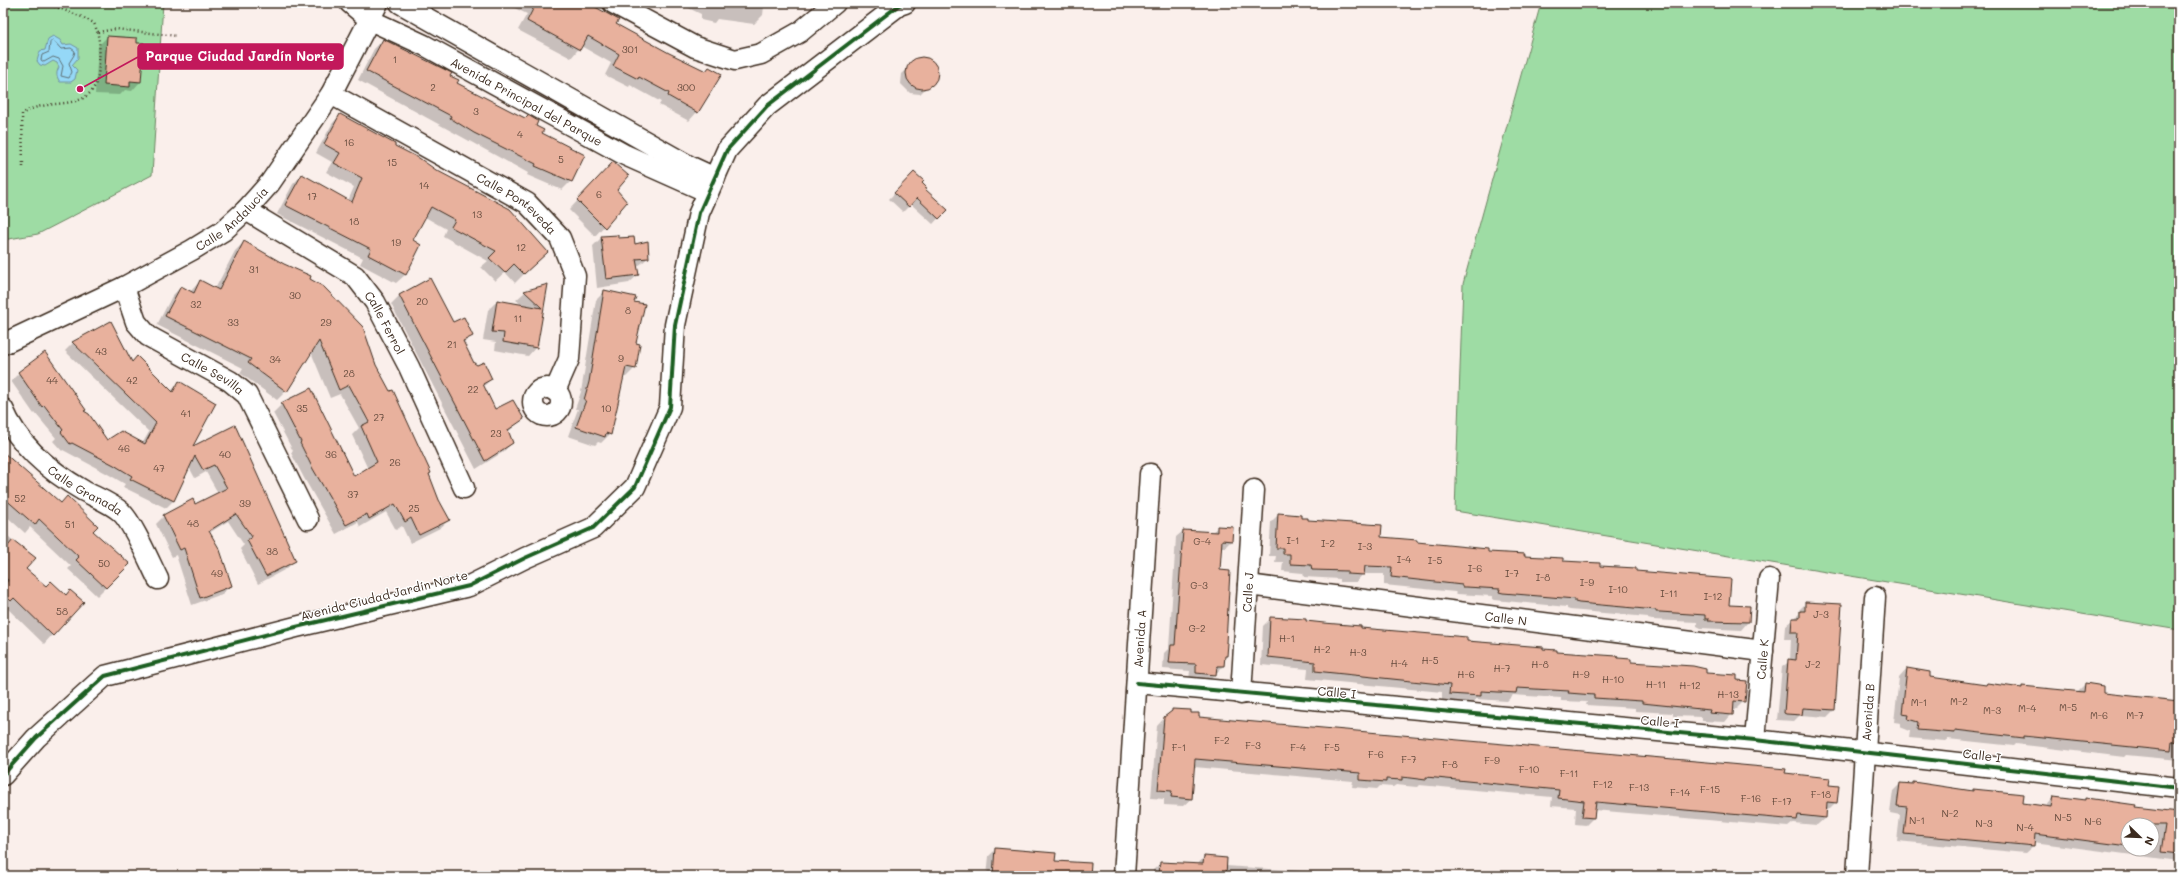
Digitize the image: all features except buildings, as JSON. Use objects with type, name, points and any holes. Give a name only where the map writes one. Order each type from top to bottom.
[{"type":"street","name":"Avenida Principal del Parque","points":[[350,3],[374,11],[424,44],[625,155],[711,185]]},
{"type":"street","name":"Avenida Principal del Parque","points":[[400,3],[689,166],[711,185]]},
{"type":"street","points":[[613,3],[695,47],[735,60],[761,54],[800,32],[834,3]]},
{"type":"street","name":"Avenida Ciudad Jardín Norte","points":[[3,775],[36,738],[105,676],[296,627],[469,586],[525,558],[593,528],[635,487],[670,408],[675,325],[699,213],[727,150],[767,106],[899,5],[905,3]]},
{"type":"street","name":"Calle Andalucía","points":[[3,344],[124,286],[223,232],[246,210],[270,183],[331,94],[374,11]]},
{"type":"street","name":"Calle Ponteveda","points":[[331,94],[527,203],[560,238],[575,276],[569,359],[555,391]]},
{"type":"street","name":"Calle Ferrol","points":[[246,210],[355,276],[375,302],[409,367],[464,488]]},
{"type":"street","name":"Calle Sevilla","points":[[124,286],[136,322],[148,336],[230,381],[247,396],[308,520]]},
{"type":"street","name":"Calle Granada","points":[[3,409],[8,420],[35,455],[66,480],[121,512],[137,537],[158,579]]},
{"type":"street","name":"Avenida A","points":[[1124,876],[1138,683],[1150,474]]},
{"type":"street","name":"Calle J","points":[[1241,694],[1254,490]]},
{"type":"street","name":"Calle K","points":[[1755,740],[1769,579]]},
{"type":"street","name":"Calle N","points":[[1248,586],[1763,651]]},
{"type":"street","name":"Avenida B","points":[[1857,876],[1875,597]]},
{"type":"street","name":"Calle I","points":[[1138,683],[1241,694],[1755,740],[2179,788]]},
{"type":"path","points":[[23,167],[22,114],[30,108],[71,103],[86,96],[95,85],[99,72],[100,42],[94,23],[46,3]]},
{"type":"path","points":[[98,32],[116,29],[177,36]]},
{"type":"green space","points":[[3,3],[163,3],[152,175],[38,234],[3,240]]},
{"type":"green space","points":[[1541,3],[2179,3],[2179,630],[1455,511],[1463,284]]},
{"type":"water","points":[[53,36],[60,40],[63,45],[71,44],[78,48],[78,58],[72,65],[77,70],[75,79],[71,82],[60,82],[57,76],[59,67],[57,63],[53,61],[45,66],[40,65],[37,61],[40,51],[45,50],[48,39]]},
{"type":"cycle path","points":[[3,775],[36,738],[105,676],[296,627],[469,586],[525,558],[593,528],[635,487],[670,407],[675,325],[699,213],[727,150],[767,106],[899,5],[905,3]]},
{"type":"cycle path","points":[[1137,683],[1755,740],[2179,788]]},
{"type":"place","name":"Parque Ciudad Jardín Norte","points":[[80,89]]}]
